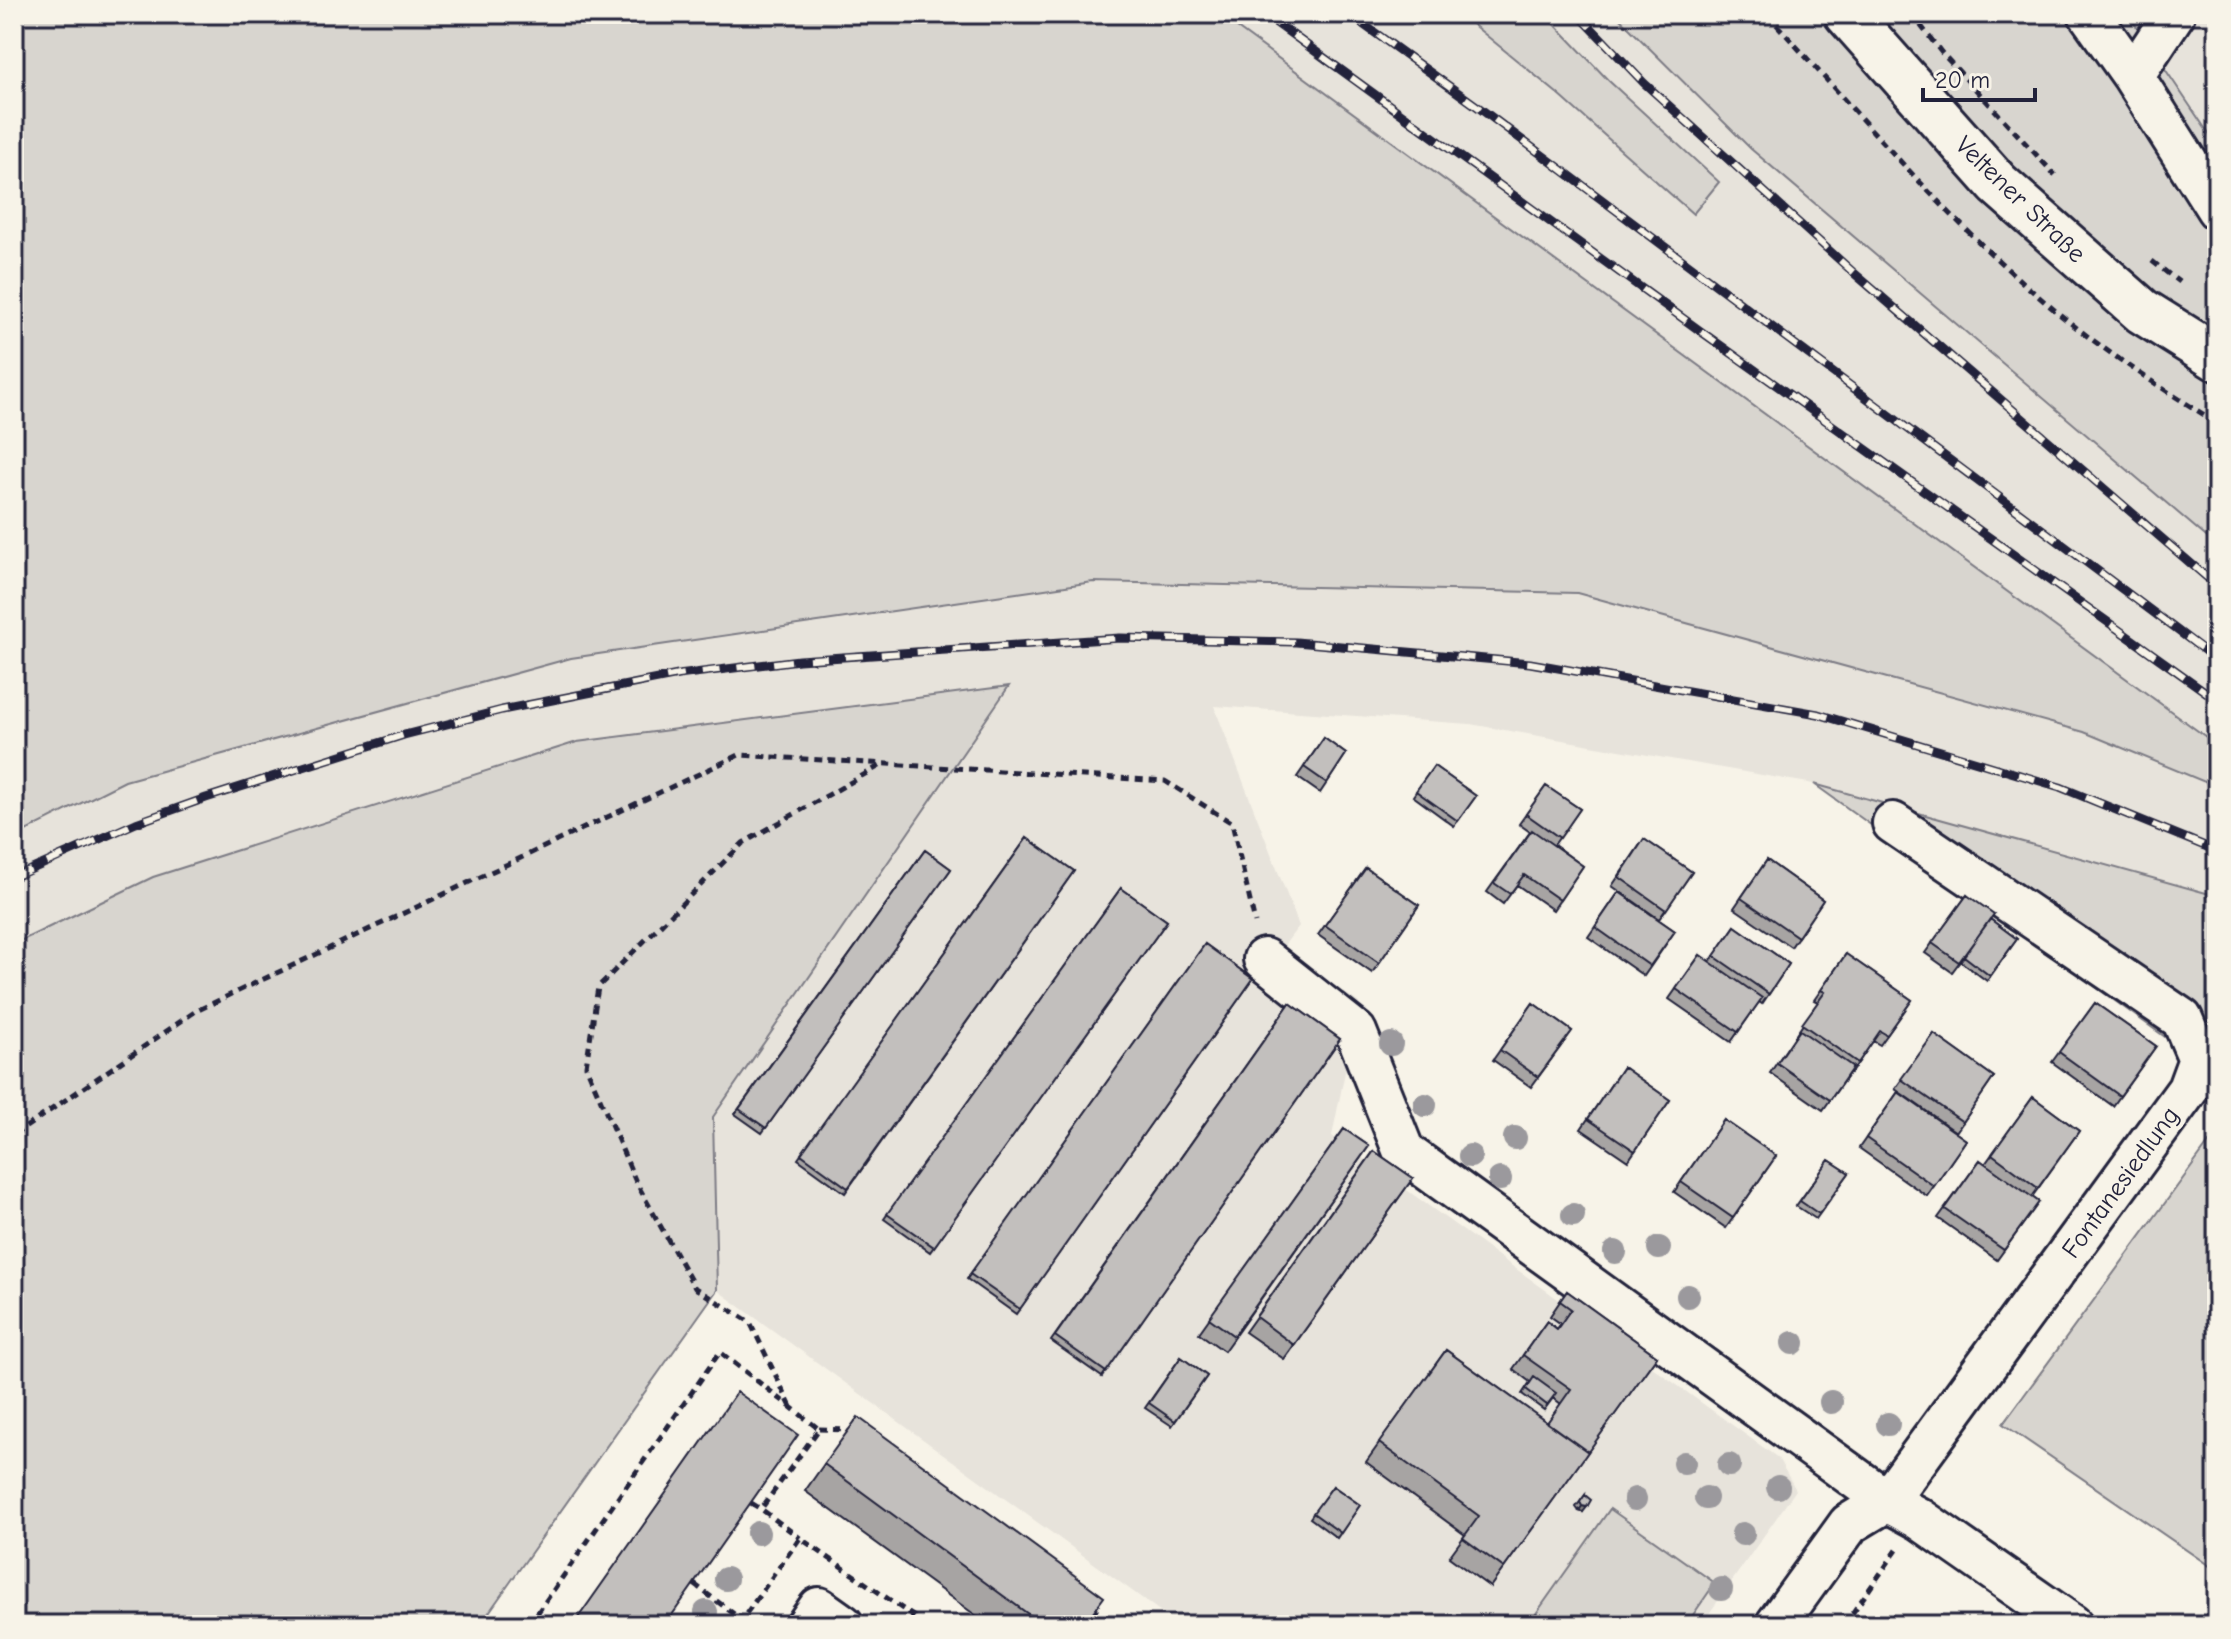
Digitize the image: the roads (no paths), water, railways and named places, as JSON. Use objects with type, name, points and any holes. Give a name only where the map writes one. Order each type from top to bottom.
[{"type":"main road","name":"Veltener Straße","points":[[1847,14],[1998,184],[2142,311],[2217,358]]},
{"type":"street","points":[[2089,14],[2133,76],[2217,209]]},
{"type":"street","points":[[2133,76],[2174,14]]},
{"type":"street","name":"Fontanesiedlung","points":[[1893,823],[2182,1019],[2199,1059],[2188,1089],[1903,1510]]},
{"type":"street","points":[[1264,959],[1356,1032],[1404,1152],[1903,1510],[2072,1625]]},
{"type":"street","points":[[1776,1625],[1849,1524],[1903,1510]]},
{"type":"street","points":[[807,1625],[819,1608],[843,1625]]},
{"type":"railway","points":[[1264,14],[2217,700]]},
{"type":"railway","points":[[1349,14],[1478,107],[2217,660]]},
{"type":"railway","points":[[1578,14],[1644,83],[1854,273],[2217,586]]},
{"type":"railway","points":[[14,877],[136,823],[206,798],[404,735],[502,710],[678,675],[799,660],[1120,638],[1296,642],[1530,663],[1818,714],[2060,787],[2217,851]]}]
